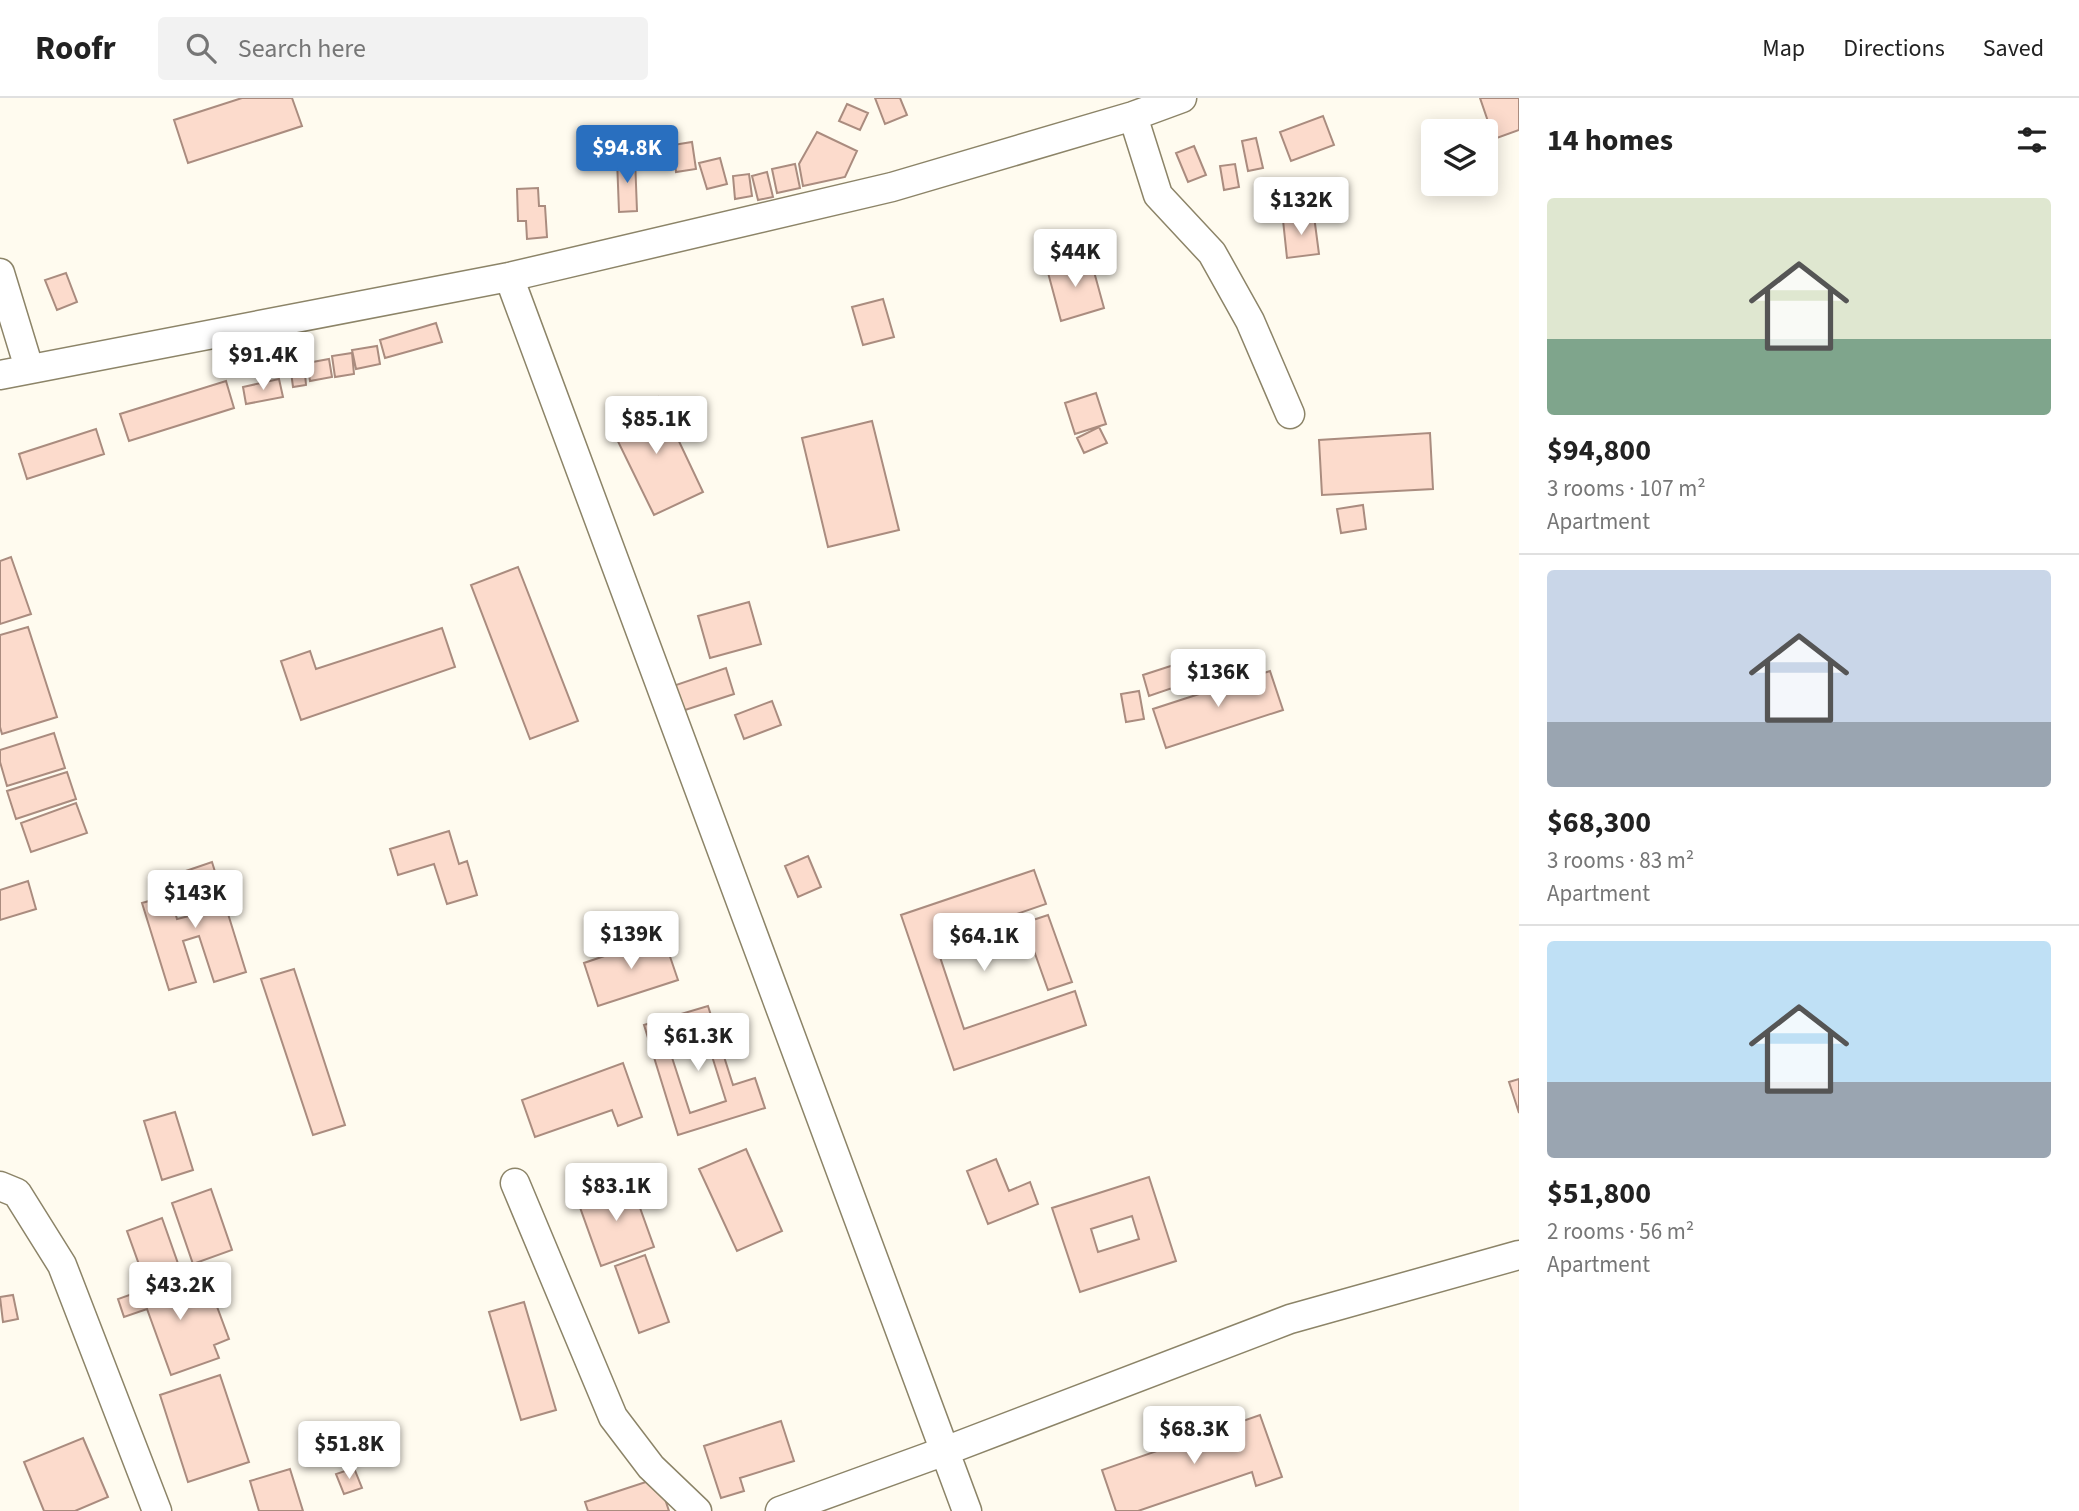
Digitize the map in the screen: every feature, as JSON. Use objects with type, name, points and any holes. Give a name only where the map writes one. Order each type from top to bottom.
[{"type":"street","points":[[0,375],[509,277],[892,187],[1133,116],[1182,98]]},
{"type":"street","points":[[1133,116],[1158,195],[1212,253],[1250,321],[1290,414]]},
{"type":"street","points":[[0,273],[29,368]]},
{"type":"street","points":[[509,277],[967,1511]]},
{"type":"street","points":[[515,1183],[613,1417],[651,1467],[697,1511]]},
{"type":"street","points":[[0,1186],[17,1193],[62,1265],[157,1511]]},
{"type":"street","points":[[780,1511],[1290,1319],[1519,1255]]},
{"type":"building","points":[[242,98],[292,98],[302,126],[188,163],[174,120]]},
{"type":"building","points":[[875,98],[900,98],[907,115],[885,124]]},
{"type":"building","points":[[1480,98],[1519,98],[1519,130],[1498,138],[1498,119],[1487,119]]},
{"type":"building","points":[[847,104],[868,113],[860,130],[839,121]]},
{"type":"building","points":[[1323,116],[1334,145],[1291,161],[1280,132]]},
{"type":"building","points":[[817,132],[857,151],[845,177],[803,186],[799,164]]},
{"type":"building","points":[[666,137],[669,157],[644,160],[642,141]]},
{"type":"building","points":[[1256,138],[1263,168],[1248,171],[1242,141]]},
{"type":"building","points":[[692,142],[696,169],[676,172],[673,145]]},
{"type":"building","points":[[1194,146],[1206,175],[1188,182],[1176,153]]},
{"type":"building","points":[[635,158],[637,211],[619,212],[617,159]]},
{"type":"building","points":[[720,158],[727,184],[707,189],[699,163]]},
{"type":"building","points":[[795,164],[800,188],[777,193],[772,169]]},
{"type":"building","points":[[1235,164],[1239,187],[1224,190],[1220,166]]},
{"type":"building","points":[[767,172],[773,197],[758,200],[752,176]]},
{"type":"building","points":[[749,174],[752,196],[735,199],[733,176]]},
{"type":"building","points":[[538,188],[539,206],[545,206],[547,237],[527,239],[526,221],[518,221],[517,189]]},
{"type":"building","points":[[1314,216],[1319,254],[1287,258],[1283,220]]},
{"type":"building","points":[[1090,257],[1104,308],[1061,321],[1047,269]]},
{"type":"building","points":[[66,273],[77,302],[57,310],[45,280]]},
{"type":"building","points":[[883,299],[894,337],[863,345],[852,307]]},
{"type":"building","points":[[436,323],[442,342],[385,358],[380,340]]},
{"type":"building","points":[[377,346],[380,364],[356,369],[352,350]]},
{"type":"building","points":[[352,353],[354,374],[335,377],[332,356]]},
{"type":"building","points":[[329,359],[332,377],[310,381],[307,363]]},
{"type":"building","points":[[304,362],[306,385],[293,387],[290,364]]},
{"type":"building","points":[[279,379],[283,397],[246,404],[243,387]]},
{"type":"building","points":[[226,381],[234,408],[129,441],[120,414]]},
{"type":"building","points":[[1096,393],[1106,424],[1075,434],[1065,403]]},
{"type":"building","points":[[658,397],[703,492],[654,515],[608,421]]},
{"type":"building","points":[[872,421],[899,530],[828,547],[802,438]]},
{"type":"building","points":[[1099,427],[1107,443],[1084,453],[1077,438]]},
{"type":"building","points":[[96,429],[104,454],[27,479],[19,454]]},
{"type":"building","points":[[1430,433],[1433,489],[1322,495],[1319,440]]},
{"type":"building","points":[[1363,505],[1366,529],[1341,533],[1337,509]]},
{"type":"building","points":[[11,557],[31,614],[0,624],[0,561]]},
{"type":"building","points":[[518,567],[578,721],[530,739],[471,585]]},
{"type":"building","points":[[749,602],[761,644],[710,658],[698,616]]},
{"type":"building","points":[[28,627],[57,717],[2,734],[0,635]]},
{"type":"building","points":[[442,628],[455,667],[301,720],[281,661],[310,651],[316,669]]},
{"type":"building","points":[[1183,662],[1190,682],[1149,696],[1143,675]]},
{"type":"building","points":[[726,668],[734,694],[679,712],[670,687]]},
{"type":"building","points":[[1270,671],[1283,710],[1166,748],[1153,709]]},
{"type":"building","points":[[1139,691],[1144,719],[1126,722],[1121,694]]},
{"type":"building","points":[[772,701],[781,725],[744,739],[735,715]]},
{"type":"building","points":[[54,733],[65,768],[7,786],[0,762],[0,750]]},
{"type":"building","points":[[67,772],[76,799],[16,819],[7,791]]},
{"type":"building","points":[[76,803],[87,833],[31,852],[21,823]]},
{"type":"building","points":[[449,831],[459,864],[467,861],[477,895],[447,904],[434,864],[398,875],[390,849]]},
{"type":"building","points":[[808,856],[821,887],[798,897],[785,866]]},
{"type":"building","points":[[212,862],[246,972],[214,982],[199,936],[183,941],[196,982],[169,990],[142,903],[170,895],[177,919],[193,915],[180,873]]},
{"type":"building","points":[[1034,870],[1046,904],[935,942],[964,1029],[1075,991],[1086,1025],[954,1070],[901,915]]},
{"type":"building","points":[[28,881],[36,909],[0,920],[0,890]]},
{"type":"building","points":[[1048,915],[1072,982],[1048,990],[1024,923]]},
{"type":"building","points":[[663,936],[678,980],[598,1006],[584,963]]},
{"type":"building","points":[[294,969],[345,1125],[313,1135],[261,979]]},
{"type":"building","points":[[708,1006],[733,1085],[755,1078],[765,1108],[678,1135],[644,1025]],"holes":[[[702,1024],[726,1101],[690,1113],[665,1036]]]},
{"type":"building","points":[[623,1063],[642,1117],[618,1126],[612,1110],[535,1137],[522,1100]]},
{"type":"building","points":[[1519,1079],[1519,1113],[1509,1082]]},
{"type":"building","points":[[175,1112],[193,1170],[162,1180],[144,1121]]},
{"type":"building","points":[[746,1149],[782,1231],[737,1251],[699,1169]]},
{"type":"building","points":[[996,1159],[1009,1191],[1030,1182],[1038,1204],[988,1224],[967,1171]]},
{"type":"building","points":[[1149,1177],[1176,1261],[1080,1292],[1052,1208]],"holes":[[[1132,1216],[1139,1239],[1098,1252],[1091,1229]]]},
{"type":"building","points":[[630,1180],[654,1247],[601,1266],[577,1199]]},
{"type":"building","points":[[211,1189],[232,1250],[193,1264],[172,1203]]},
{"type":"building","points":[[162,1218],[181,1272],[146,1284],[127,1231]]},
{"type":"building","points":[[645,1255],[669,1322],[639,1333],[615,1266]]},
{"type":"building","points":[[188,1274],[198,1301],[213,1296],[229,1339],[214,1345],[219,1358],[171,1375],[147,1309],[124,1317],[118,1299]]},
{"type":"building","points":[[13,1295],[18,1319],[3,1322],[0,1297]]},
{"type":"building","points":[[524,1302],[556,1410],[521,1420],[489,1312]]},
{"type":"building","points":[[220,1375],[249,1462],[188,1482],[160,1395]]},
{"type":"building","points":[[1260,1415],[1282,1477],[1256,1486],[1252,1472],[1138,1511],[1116,1511],[1102,1470]]},
{"type":"building","points":[[781,1421],[794,1461],[740,1478],[744,1491],[721,1498],[704,1446]]},
{"type":"building","points":[[83,1438],[108,1497],[75,1511],[44,1511],[24,1462]]},
{"type":"building","points":[[354,1468],[362,1488],[344,1494],[336,1474]]},
{"type":"building","points":[[290,1469],[303,1511],[259,1511],[250,1481]]},
{"type":"building","points":[[658,1478],[669,1511],[588,1511],[585,1502]]}]
